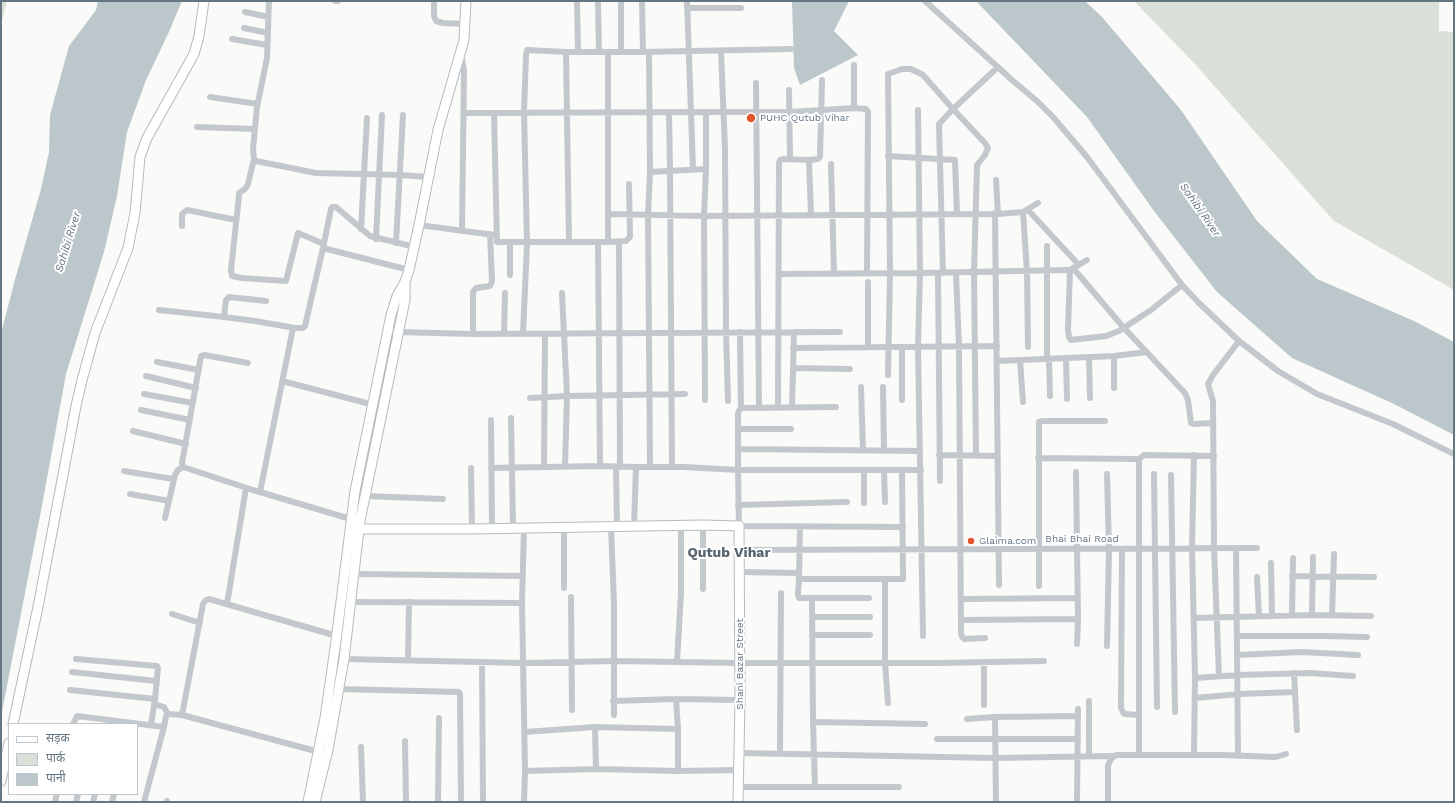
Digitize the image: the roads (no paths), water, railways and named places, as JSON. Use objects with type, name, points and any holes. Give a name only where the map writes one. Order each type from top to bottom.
[{"type":"street","points":[[13,723],[38,606],[76,406],[95,333],[128,248],[135,213],[140,157],[147,138],[194,54],[199,36],[204,1]]},
{"type":"street","points":[[269,1],[266,66],[258,104],[253,149],[254,159],[248,184],[245,189],[239,193],[232,276],[286,281],[298,233],[324,246],[409,270]]},
{"type":"street","points":[[434,1],[434,16],[436,21],[443,23],[466,24]]},
{"type":"street","points":[[315,802],[328,750],[344,659],[355,574],[357,523],[356,491],[374,405],[393,331],[405,300],[405,282],[415,247],[442,114],[464,40],[466,1]]},
{"type":"street","points":[[577,1],[578,52]]},
{"type":"street","points":[[598,1],[599,52]]},
{"type":"street","points":[[621,1],[621,52]]},
{"type":"street","points":[[642,1],[649,112],[650,172],[648,215],[650,467]]},
{"type":"street","points":[[687,1],[693,170]]},
{"type":"street","points":[[925,1],[1038,102],[1072,138],[1182,285],[1199,304],[1239,342],[1278,371],[1317,394],[1393,424],[1454,454]]},
{"type":"street","points":[[688,8],[741,8]]},
{"type":"street","points":[[245,12],[268,17]]},
{"type":"street","points":[[244,28],[268,33]]},
{"type":"street","points":[[232,39],[267,45]]},
{"type":"street","points":[[523,334],[527,243],[524,112],[526,52],[530,50],[566,52],[646,52],[791,50]]},
{"type":"street","points":[[721,51],[724,111],[728,401]]},
{"type":"street","points":[[460,52],[464,71],[462,231]]},
{"type":"street","points":[[566,52],[569,242]]},
{"type":"street","points":[[608,52],[608,242]]},
{"type":"street","points":[[854,65],[854,108]]},
{"type":"street","points":[[940,481],[939,347],[942,214],[939,124],[998,67]]},
{"type":"street","points":[[888,375],[890,273],[888,214],[888,74],[907,68],[917,71],[923,75],[988,148],[985,155],[976,164],[974,272],[976,456]]},
{"type":"street","points":[[778,408],[779,163],[780,160],[818,159],[821,154],[822,80]]},
{"type":"street","points":[[756,83],[758,408]]},
{"type":"street","points":[[789,90],[790,159]]},
{"type":"street","points":[[210,97],[258,104]]},
{"type":"street","points":[[464,113],[724,111],[790,112],[864,108],[868,112],[867,274]]},
{"type":"street","points":[[918,110],[920,214],[918,347],[923,636]]},
{"type":"street","points":[[669,112],[672,467]]},
{"type":"street","points":[[704,400],[703,333],[706,112]]},
{"type":"street","points":[[473,334],[473,292],[476,288],[490,286],[492,281],[494,113]]},
{"type":"street","points":[[376,239],[382,115]]},
{"type":"street","points":[[396,243],[403,115]]},
{"type":"street","points":[[361,229],[367,118]]},
{"type":"street","points":[[197,128],[255,129]]},
{"type":"street","points":[[888,156],[954,159],[956,161],[957,214]]},
{"type":"street","points":[[254,159],[262,163],[316,173],[428,177]]},
{"type":"street","points":[[809,160],[811,215]]},
{"type":"street","points":[[831,164],[834,274]]},
{"type":"street","points":[[650,172],[706,169]]},
{"type":"street","points":[[996,180],[999,585]]},
{"type":"street","points":[[493,235],[496,242],[510,243],[619,242],[629,239],[629,184]]},
{"type":"street","points":[[609,214],[704,216],[996,214],[1026,211],[1038,203]]},
{"type":"street","points":[[159,310],[224,317],[293,328],[305,326],[332,207],[336,207],[361,229],[376,239],[415,247]]},
{"type":"street","points":[[182,226],[182,214],[187,210],[236,220]]},
{"type":"street","points":[[1026,211],[1124,328],[1185,393],[1188,400],[1191,423],[1213,423]]},
{"type":"street","points":[[1026,211],[1028,347]]},
{"type":"street","points":[[419,225],[493,235]]},
{"type":"street","points":[[598,242],[600,466]]},
{"type":"street","points":[[614,715],[614,527],[618,467],[620,396],[619,242]]},
{"type":"street","points":[[510,243],[510,275]]},
{"type":"street","points":[[1047,246],[1048,358],[1050,396]]},
{"type":"street","points":[[778,274],[1027,272],[1074,267],[1087,260]]},
{"type":"street","points":[[1074,267],[1068,330],[1070,339],[1106,336],[1112,334],[1151,310],[1182,285]]},
{"type":"street","points":[[956,273],[960,456],[961,633],[964,639],[985,638]]},
{"type":"street","points":[[868,282],[868,347]]},
{"type":"street","points":[[562,293],[567,396],[565,466]]},
{"type":"street","points":[[504,334],[505,294]]},
{"type":"street","points":[[224,317],[226,300],[229,297],[266,301]]},
{"type":"street","points":[[260,492],[293,328]]},
{"type":"street","points":[[393,331],[473,334],[840,332]]},
{"type":"street","points":[[308,802],[319,752],[337,636],[357,523],[365,496],[393,331]]},
{"type":"street","points":[[739,526],[738,414],[741,408],[740,332]]},
{"type":"street","points":[[792,408],[794,332]]},
{"type":"street","points":[[544,466],[545,334]]},
{"type":"street","points":[[1219,676],[1214,548],[1213,396],[1209,387],[1209,381],[1239,342]]},
{"type":"street","points":[[793,348],[997,346]]},
{"type":"street","points":[[902,347],[902,400]]},
{"type":"street","points":[[997,361],[1114,356],[1147,352]]},
{"type":"street","points":[[183,467],[182,463],[201,358],[204,355],[248,363]]},
{"type":"street","points":[[1114,356],[1114,388]]},
{"type":"street","points":[[1089,357],[1090,398]]},
{"type":"street","points":[[1066,358],[1066,399]]},
{"type":"street","points":[[1020,360],[1023,402]]},
{"type":"street","points":[[157,362],[199,370]]},
{"type":"street","points":[[793,368],[850,369]]},
{"type":"street","points":[[146,376],[196,388]]},
{"type":"street","points":[[282,381],[374,405]]},
{"type":"street","points":[[861,387],[863,451]]},
{"type":"street","points":[[883,387],[884,451]]},
{"type":"street","points":[[144,394],[193,403]]},
{"type":"street","points":[[530,398],[599,395],[620,396],[685,394]]},
{"type":"street","points":[[741,408],[836,407]]},
{"type":"street","points":[[141,410],[190,420]]},
{"type":"street","points":[[511,418],[513,528]]},
{"type":"street","points":[[491,420],[492,529]]},
{"type":"street","points":[[1039,586],[1038,425],[1041,421],[1105,421]]},
{"type":"street","points":[[739,429],[791,429]]},
{"type":"street","points":[[133,431],[186,444]]},
{"type":"street","points":[[738,449],[920,451]]},
{"type":"street","points":[[1038,458],[1138,459],[1144,454],[1214,456]]},
{"type":"street","points":[[939,455],[998,456]]},
{"type":"street","points":[[1194,456],[1192,548],[1196,698],[1194,755]]},
{"type":"street","points":[[1138,459],[1139,755]]},
{"type":"street","points":[[491,468],[600,466],[738,470],[921,470]]},
{"type":"street","points":[[165,518],[170,501],[173,479],[176,472],[183,467]]},
{"type":"street","points":[[183,467],[357,523],[472,529],[703,526],[903,527]]},
{"type":"street","points":[[634,527],[636,467]]},
{"type":"street","points":[[471,468],[472,529]]},
{"type":"street","points":[[864,470],[864,503]]},
{"type":"street","points":[[884,470],[885,502]]},
{"type":"street","points":[[739,572],[800,576],[903,579],[902,470]]},
{"type":"street","points":[[124,471],[173,479]]},
{"type":"street","points":[[1076,472],[1078,549],[1077,644]]},
{"type":"street","points":[[1107,474],[1109,549],[1107,646]]},
{"type":"street","points":[[1154,474],[1157,707]]},
{"type":"street","points":[[1171,475],[1175,712]]},
{"type":"street","points":[[227,604],[246,488]]},
{"type":"street","points":[[130,494],[170,501]]},
{"type":"street","points":[[365,496],[443,499]]},
{"type":"street","points":[[738,504],[847,502]]},
{"type":"street","points":[[703,526],[703,589]]},
{"type":"street","name":"Shani Bazar Street","points":[[738,802],[740,700],[739,526]]},
{"type":"street","points":[[677,662],[681,592],[681,527]]},
{"type":"street","points":[[800,527],[800,576],[798,596],[802,598],[869,598]]},
{"type":"street","points":[[524,528],[522,603],[525,732],[524,802]]},
{"type":"street","points":[[564,528],[564,588]]},
{"type":"street","points":[[1236,548],[1239,694],[1238,756]]},
{"type":"street","name":"Bhai Bhai Road","points":[[739,550],[1257,548]]},
{"type":"street","points":[[1122,549],[1121,708],[1124,714],[1139,715]]},
{"type":"street","points":[[1332,615],[1334,554]]},
{"type":"street","points":[[1312,614],[1313,557]]},
{"type":"street","points":[[1292,615],[1293,558]]},
{"type":"street","points":[[1271,563],[1272,615]]},
{"type":"street","points":[[355,574],[523,576]]},
{"type":"street","points":[[1292,576],[1374,577]]},
{"type":"street","points":[[1257,577],[1259,616]]},
{"type":"street","points":[[885,579],[885,663],[888,704]]},
{"type":"street","points":[[780,754],[781,592]]},
{"type":"street","points":[[571,597],[572,710]]},
{"type":"street","points":[[812,598],[815,787]]},
{"type":"street","points":[[961,599],[1078,598]]},
{"type":"street","points":[[182,715],[206,600],[209,599],[337,636]]},
{"type":"street","points":[[351,602],[522,603]]},
{"type":"street","points":[[408,660],[409,602]]},
{"type":"street","points":[[172,614],[200,624]]},
{"type":"street","points":[[1194,618],[1312,614],[1371,616]]},
{"type":"street","points":[[812,617],[870,617]]},
{"type":"street","points":[[961,620],[1078,618]]},
{"type":"street","points":[[812,635],[870,635]]},
{"type":"street","points":[[1238,636],[1367,637]]},
{"type":"street","points":[[1238,655],[1302,652],[1358,655]]},
{"type":"street","points":[[76,659],[155,665],[158,668],[151,725]]},
{"type":"street","points":[[344,659],[523,663],[615,661],[740,663],[1044,661]]},
{"type":"street","points":[[482,662],[482,802]]},
{"type":"street","points":[[984,662],[984,705]]},
{"type":"street","points":[[72,672],[156,681]]},
{"type":"street","points":[[1195,678],[1294,673],[1353,676]]},
{"type":"street","points":[[1294,673],[1297,730]]},
{"type":"street","points":[[338,689],[459,692],[461,802]]},
{"type":"street","points":[[70,690],[154,702],[164,707],[168,714]]},
{"type":"street","points":[[1196,698],[1239,694],[1295,692]]},
{"type":"street","points":[[676,700],[678,771]]},
{"type":"street","points":[[613,701],[740,700]]},
{"type":"street","points":[[1089,701],[1089,756]]},
{"type":"street","points":[[1077,802],[1078,709]]},
{"type":"street","points":[[168,714],[182,715],[319,752]]},
{"type":"street","points":[[144,802],[166,716],[168,714]]},
{"type":"street","points":[[73,723],[76,716],[93,721],[118,723]]},
{"type":"street","points":[[967,719],[995,717],[1078,716]]},
{"type":"street","points":[[995,717],[996,802]]},
{"type":"street","points":[[438,802],[439,718]]},
{"type":"street","points":[[814,722],[925,724]]},
{"type":"street","points":[[138,724],[164,727]]},
{"type":"street","points":[[525,732],[595,727],[678,729]]},
{"type":"street","points":[[595,727],[596,769]]},
{"type":"street","points":[[937,739],[1078,739]]},
{"type":"street","points":[[405,741],[406,802]]},
{"type":"street","points":[[361,746],[363,802]]},
{"type":"street","points":[[1,781],[8,748]]},
{"type":"street","points":[[739,753],[995,758],[1139,755],[1276,757],[1286,754]]},
{"type":"street","points":[[1108,802],[1108,765],[1113,756]]},
{"type":"street","points":[[525,771],[596,769],[678,771],[738,770]]},
{"type":"street","points":[[738,787],[899,787]]},
{"type":"water","name":"Sahibi River","points":[[98,1],[182,1],[146,80],[127,132],[117,196],[104,252],[66,374],[1,717],[1,333],[41,189],[49,152],[50,115],[69,46],[96,10]]},
{"type":"water","points":[[792,1],[849,1],[834,31],[858,55],[800,85],[794,68]]},
{"type":"water","name":"Sahibi River","points":[[976,1],[1085,1],[1102,17],[1181,110],[1257,221],[1317,279],[1414,321],[1454,342],[1454,435],[1394,404],[1292,358],[1217,292],[1154,211],[1087,117]]},
{"type":"place","name":"PUHC Qutub Vihar","points":[[751,118]]},
{"type":"place","name":"Glaima.com","points":[[971,541]]},
{"type":"district","name":"Qutub Vihar","points":[[729,553]]}]
